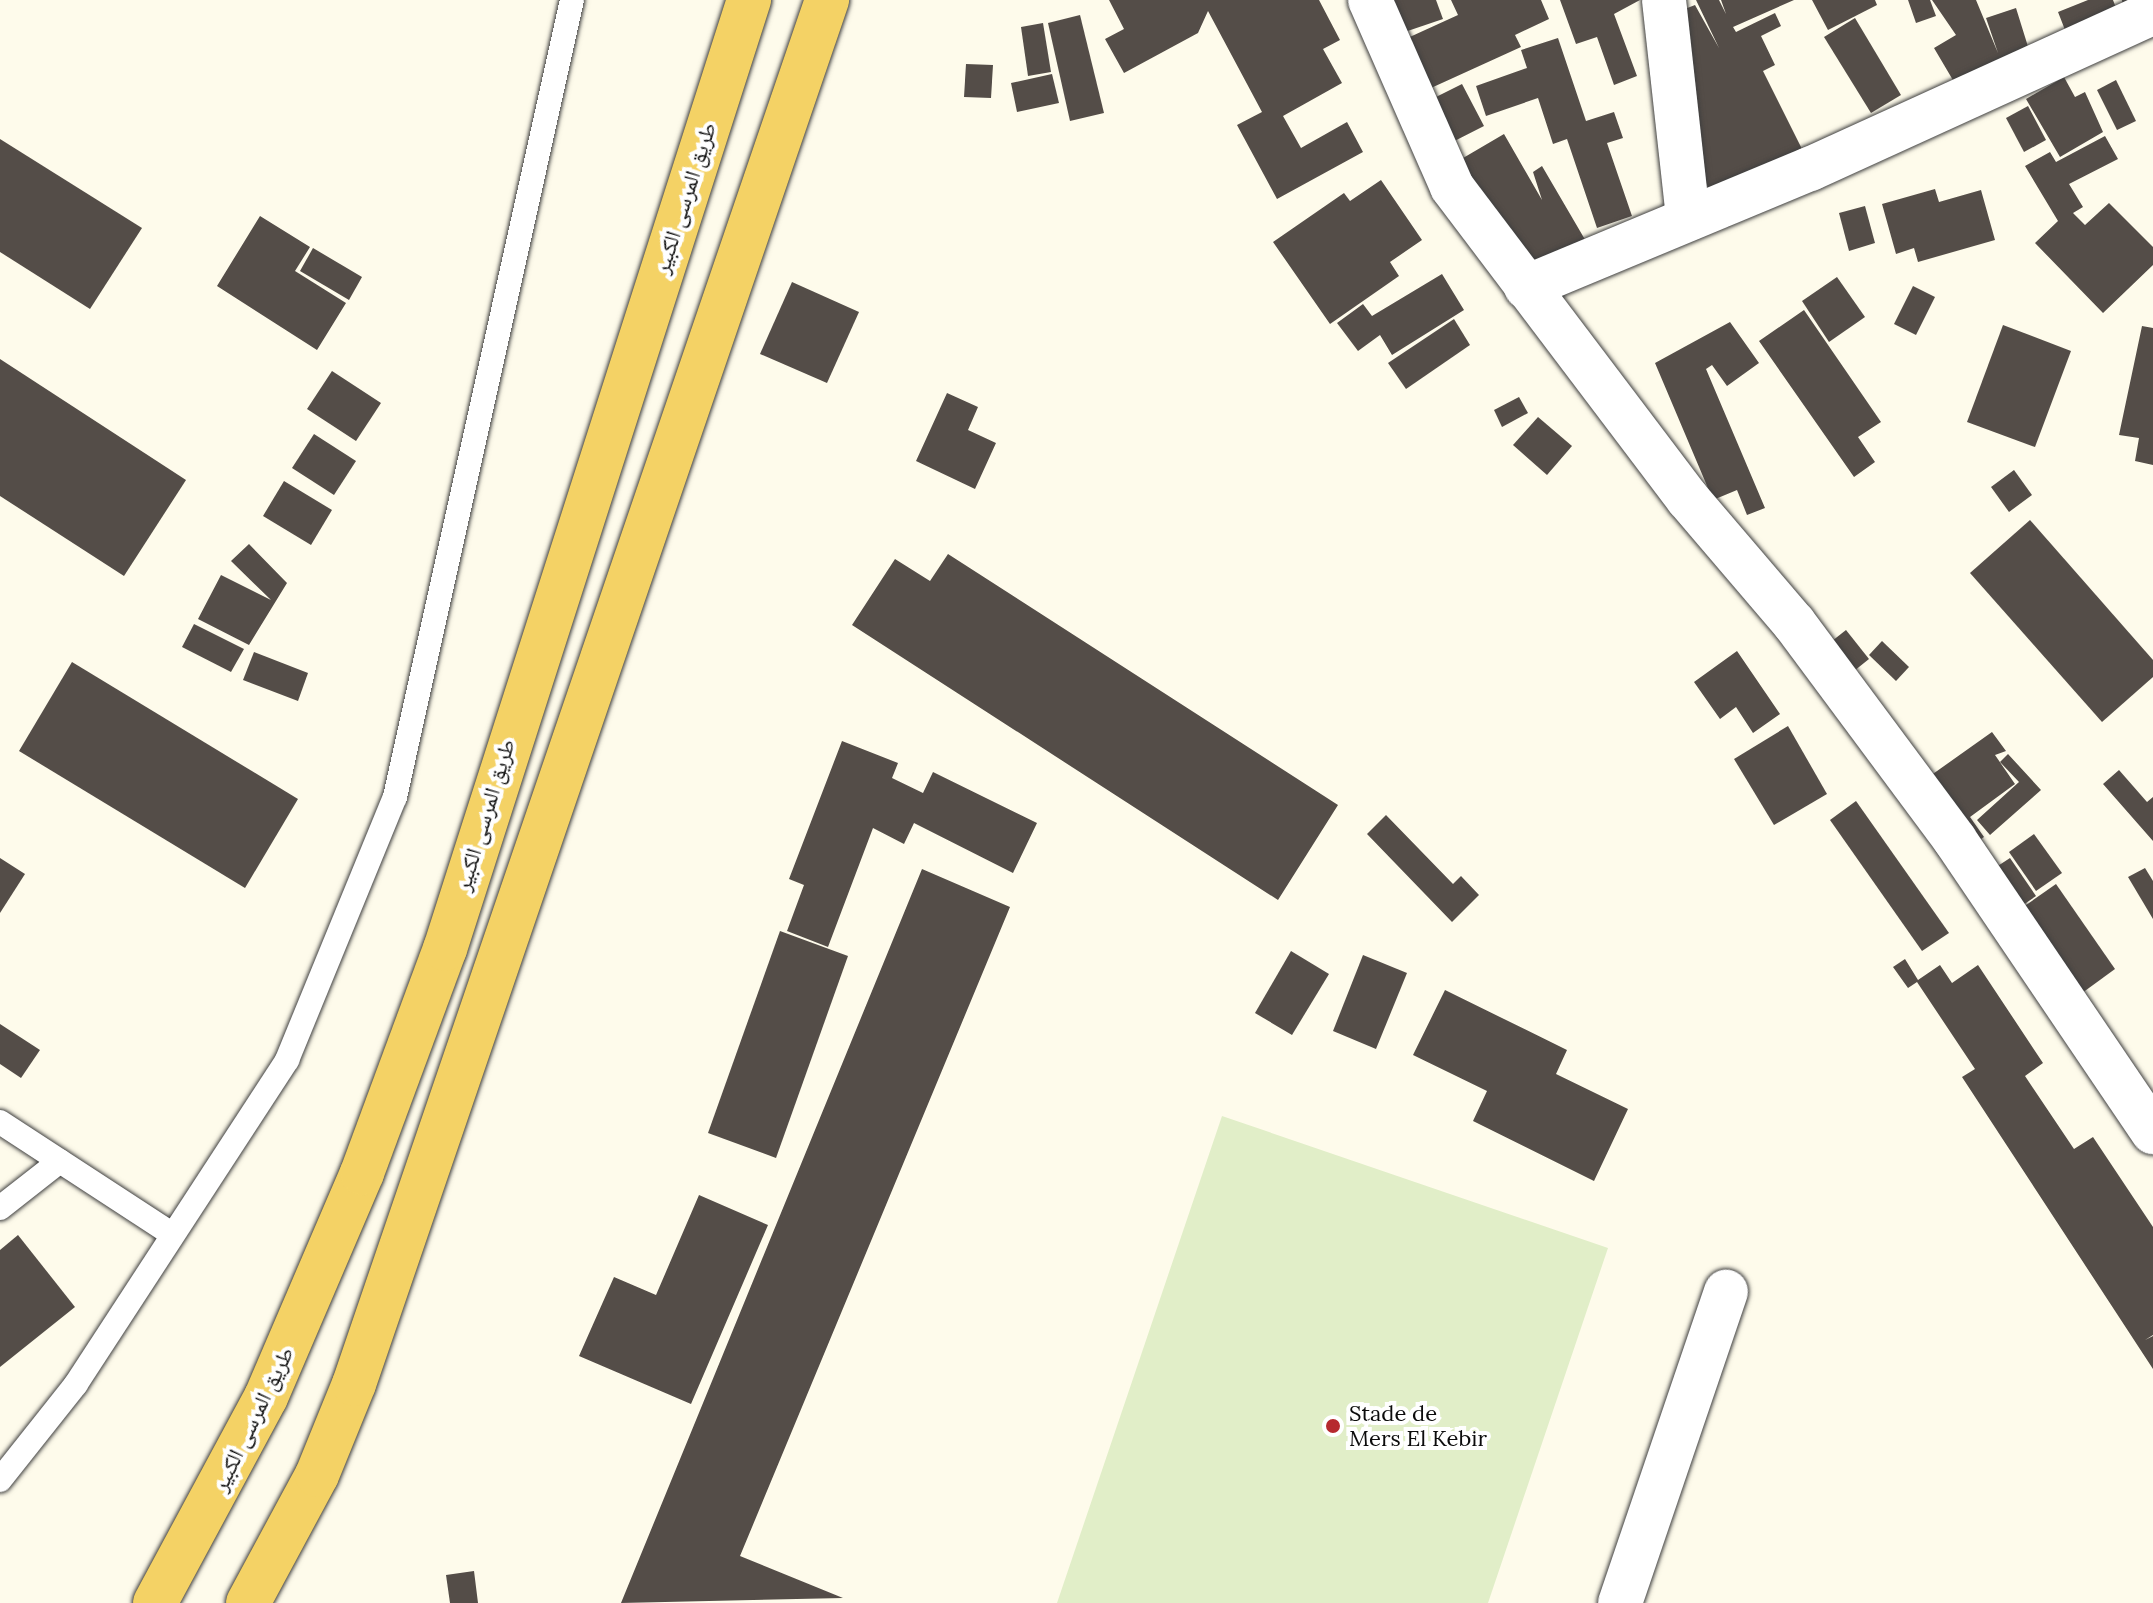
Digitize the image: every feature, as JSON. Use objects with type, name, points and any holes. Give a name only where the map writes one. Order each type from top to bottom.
[{"type":"main road","name":"طريق المرسى الكبير","points":[[155,1603],[266,1397],[428,993],[749,0]]},
{"type":"main road","points":[[248,1603],[317,1475],[354,1384],[827,0]]},
{"type":"street","points":[[1370,0],[1452,187],[1526,287],[1860,712],[2153,1132]]},
{"type":"street","points":[[1664,0],[1688,219]]},
{"type":"street","points":[[1526,287],[2147,24]]},
{"type":"street","points":[[1620,1603],[1726,1292]]},
{"type":"lane","points":[[0,1480],[76,1384],[287,1060],[395,797],[572,0]]},
{"type":"lane","points":[[0,1122],[172,1234]]},
{"type":"lane","points":[[0,1208],[60,1161]]},
{"type":"green space","name":"Stade de Mers El Kebir","points":[[1222,1116],[1608,1248],[1488,1603],[1057,1603]]},
{"type":"building","points":[[1109,0],[1319,0],[1340,40],[1323,49],[1342,83],[1283,116],[1301,148],[1347,122],[1363,152],[1277,199],[1237,125],[1262,112],[1208,11],[1198,33],[1124,73],[1105,39],[1124,29]]},
{"type":"building","points":[[1371,0],[1436,0],[1443,19],[1384,39]]},
{"type":"building","points":[[1451,0],[1541,0],[1549,19],[1515,35],[1521,47],[1431,88],[1436,97],[1462,84],[1484,126],[1423,157],[1390,46],[1458,15]]},
{"type":"building","points":[[1560,0],[1640,0],[1614,14],[1637,76],[1614,85],[1597,37],[1576,44]]},
{"type":"building","points":[[1696,0],[1719,0],[1726,14],[1721,0],[1794,0],[1733,27],[1736,32],[1775,13],[1781,26],[1761,36],[1775,65],[1763,71],[1818,181],[1728,227],[1655,80],[1667,16],[1695,5],[1719,48]]},
{"type":"building","points":[[1812,0],[1875,0],[1877,5],[1828,30]]},
{"type":"building","points":[[1908,0],[1930,0],[1936,16],[1916,23]]},
{"type":"building","points":[[1932,0],[1976,0],[1998,53],[1986,18],[2016,8],[2030,53],[1957,87],[1934,48],[1956,35]]},
{"type":"building","points":[[2088,0],[2113,0],[2126,34],[2122,0],[2146,0],[2150,35],[2076,58],[2058,12]]},
{"type":"building","points":[[1080,15],[1104,113],[1070,121],[1048,23]]},
{"type":"building","points":[[1855,18],[1901,95],[1871,113],[1824,37]]},
{"type":"building","points":[[1043,23],[1051,72],[1028,76],[1021,27]]},
{"type":"building","points":[[1558,38],[1586,121],[1614,112],[1623,138],[1607,143],[1632,216],[1597,228],[1567,139],[1553,144],[1538,98],[1486,116],[1476,86],[1527,68],[1521,50]]},
{"type":"building","points":[[966,64],[993,65],[991,98],[964,97]]},
{"type":"building","points":[[1052,74],[1059,103],[1017,112],[1011,83]]},
{"type":"building","points":[[2064,77],[2075,97],[2085,92],[2103,132],[2060,157],[2026,99]]},
{"type":"building","points":[[2116,80],[2136,121],[2117,130],[2097,90]]},
{"type":"building","points":[[2028,106],[2046,140],[2024,152],[2006,118]]},
{"type":"building","points":[[1504,134],[1542,200],[1533,172],[1542,166],[1587,243],[1510,288],[1429,178]]},
{"type":"building","points":[[2105,136],[2118,159],[2069,184],[2083,207],[2073,213],[2085,225],[2109,203],[2153,247],[2153,265],[2103,313],[2035,243],[2058,221],[2025,166],[2050,152],[2056,162]]},
{"type":"building","points":[[0,139],[142,228],[90,309],[0,252]]},
{"type":"building","points":[[1381,180],[1422,240],[1390,262],[1399,276],[1330,324],[1273,242],[1344,193],[1350,201]]},
{"type":"building","points":[[1935,189],[1939,202],[1981,190],[1995,240],[1918,262],[1914,248],[1896,254],[1882,204]]},
{"type":"building","points":[[1865,206],[1875,243],[1849,251],[1839,213]]},
{"type":"building","points":[[260,216],[310,247],[295,271],[346,303],[317,350],[217,286]]},
{"type":"building","points":[[313,248],[362,277],[349,300],[300,271]]},
{"type":"building","points":[[1442,274],[1464,310],[1392,355],[1380,335],[1358,351],[1337,323],[1363,304],[1372,316]]},
{"type":"building","points":[[1837,277],[1865,317],[1829,342],[1802,301]]},
{"type":"building","points":[[792,282],[859,312],[827,383],[760,354]]},
{"type":"building","points":[[1913,286],[1935,297],[1916,335],[1894,324]]},
{"type":"building","points":[[1804,310],[1881,422],[1858,437],[1875,462],[1854,477],[1759,341]]},
{"type":"building","points":[[1454,319],[1470,345],[1406,389],[1388,363]]},
{"type":"building","points":[[1730,322],[1759,363],[1727,386],[1712,365],[1706,369],[1765,508],[1747,515],[1737,490],[1713,500],[1655,363]]},
{"type":"building","points":[[2003,325],[2071,351],[2035,447],[1967,422]]},
{"type":"building","points":[[2142,326],[2153,328],[2153,465],[2135,461],[2139,438],[2119,435]]},
{"type":"building","points":[[0,359],[186,480],[124,576],[0,496]]},
{"type":"building","points":[[332,371],[381,403],[356,441],[307,409]]},
{"type":"building","points":[[947,393],[978,407],[968,430],[996,443],[975,489],[916,461]]},
{"type":"building","points":[[1519,397],[1528,413],[1502,427],[1494,410]]},
{"type":"building","points":[[1538,417],[1572,446],[1547,475],[1513,445]]},
{"type":"building","points":[[314,434],[356,461],[334,495],[292,468]]},
{"type":"building","points":[[2014,470],[2032,495],[2009,512],[1991,487]]},
{"type":"building","points":[[284,481],[332,510],[311,545],[263,516]]},
{"type":"building","points":[[2030,520],[2153,660],[2153,677],[2102,722],[1970,573]]},
{"type":"building","points":[[249,544],[287,583],[249,645],[198,619],[221,575],[271,600],[231,561]]},
{"type":"building","points":[[948,554],[1338,805],[1278,900],[852,625],[895,559],[930,581]]},
{"type":"building","points":[[194,624],[244,649],[231,672],[182,647]]},
{"type":"building","points":[[1846,630],[1869,659],[1849,675],[1827,645]]},
{"type":"building","points":[[1882,641],[1909,667],[1896,681],[1869,655]]},
{"type":"building","points":[[1737,651],[1780,714],[1753,733],[1736,707],[1720,719],[1694,682]]},
{"type":"building","points":[[254,652],[308,673],[298,701],[243,680]]},
{"type":"building","points":[[72,662],[298,799],[245,888],[19,751]]},
{"type":"building","points":[[1788,726],[1827,794],[1774,825],[1734,759]]},
{"type":"building","points":[[1992,732],[2006,751],[1995,755],[2015,784],[1970,817],[1984,837],[1946,863],[1899,798]]},
{"type":"building","points":[[842,741],[898,763],[892,778],[923,793],[933,772],[1037,823],[1013,873],[914,823],[904,844],[873,828],[828,947],[787,931],[804,885],[789,879]]},
{"type":"building","points":[[2008,754],[2041,790],[1990,835],[1977,820],[2019,782],[2000,762]]},
{"type":"building","points":[[2119,770],[2147,802],[2153,797],[2153,841],[2103,784]]},
{"type":"building","points":[[1856,801],[1949,933],[1922,951],[1830,820]]},
{"type":"building","points":[[1386,815],[1453,884],[1461,876],[1479,895],[1452,922],[1367,834]]},
{"type":"building","points":[[2034,834],[2062,873],[2036,891],[2009,852]]},
{"type":"building","points":[[0,858],[25,874],[0,913]]},
{"type":"building","points":[[2010,858],[2036,896],[2007,916],[1981,877]]},
{"type":"building","points":[[2145,868],[2153,881],[2153,919],[2128,877]]},
{"type":"building","points":[[922,869],[1010,907],[740,1556],[843,1598],[621,1603]]},
{"type":"building","points":[[2056,884],[2115,969],[2067,1004],[2006,919]]},
{"type":"building","points":[[780,931],[848,956],[776,1158],[708,1133]]},
{"type":"building","points":[[1291,951],[1329,974],[1292,1035],[1255,1013]]},
{"type":"building","points":[[1363,955],[1407,973],[1376,1049],[1333,1031]]},
{"type":"building","points":[[1905,959],[1918,980],[1940,965],[1952,983],[1978,965],[2043,1063],[2025,1076],[2074,1149],[2093,1137],[2153,1227],[2153,1335],[2145,1340],[2153,1336],[2153,1369],[1962,1077],[1975,1069],[1917,982],[1908,988],[1893,967]]},
{"type":"building","points":[[1445,990],[1567,1050],[1556,1074],[1628,1109],[1594,1181],[1473,1121],[1487,1091],[1413,1055]]},
{"type":"building","points":[[0,1024],[40,1050],[21,1078],[0,1064]]},
{"type":"building","points":[[699,1195],[768,1225],[691,1404],[579,1356],[614,1277],[656,1295]]},
{"type":"building","points":[[18,1235],[75,1307],[0,1367],[0,1250]]},
{"type":"building","points":[[474,1571],[478,1603],[450,1603],[446,1575]]},
{"type":"place","name":"Stade de Mers El Kebir","points":[[1333,1426]]}]
